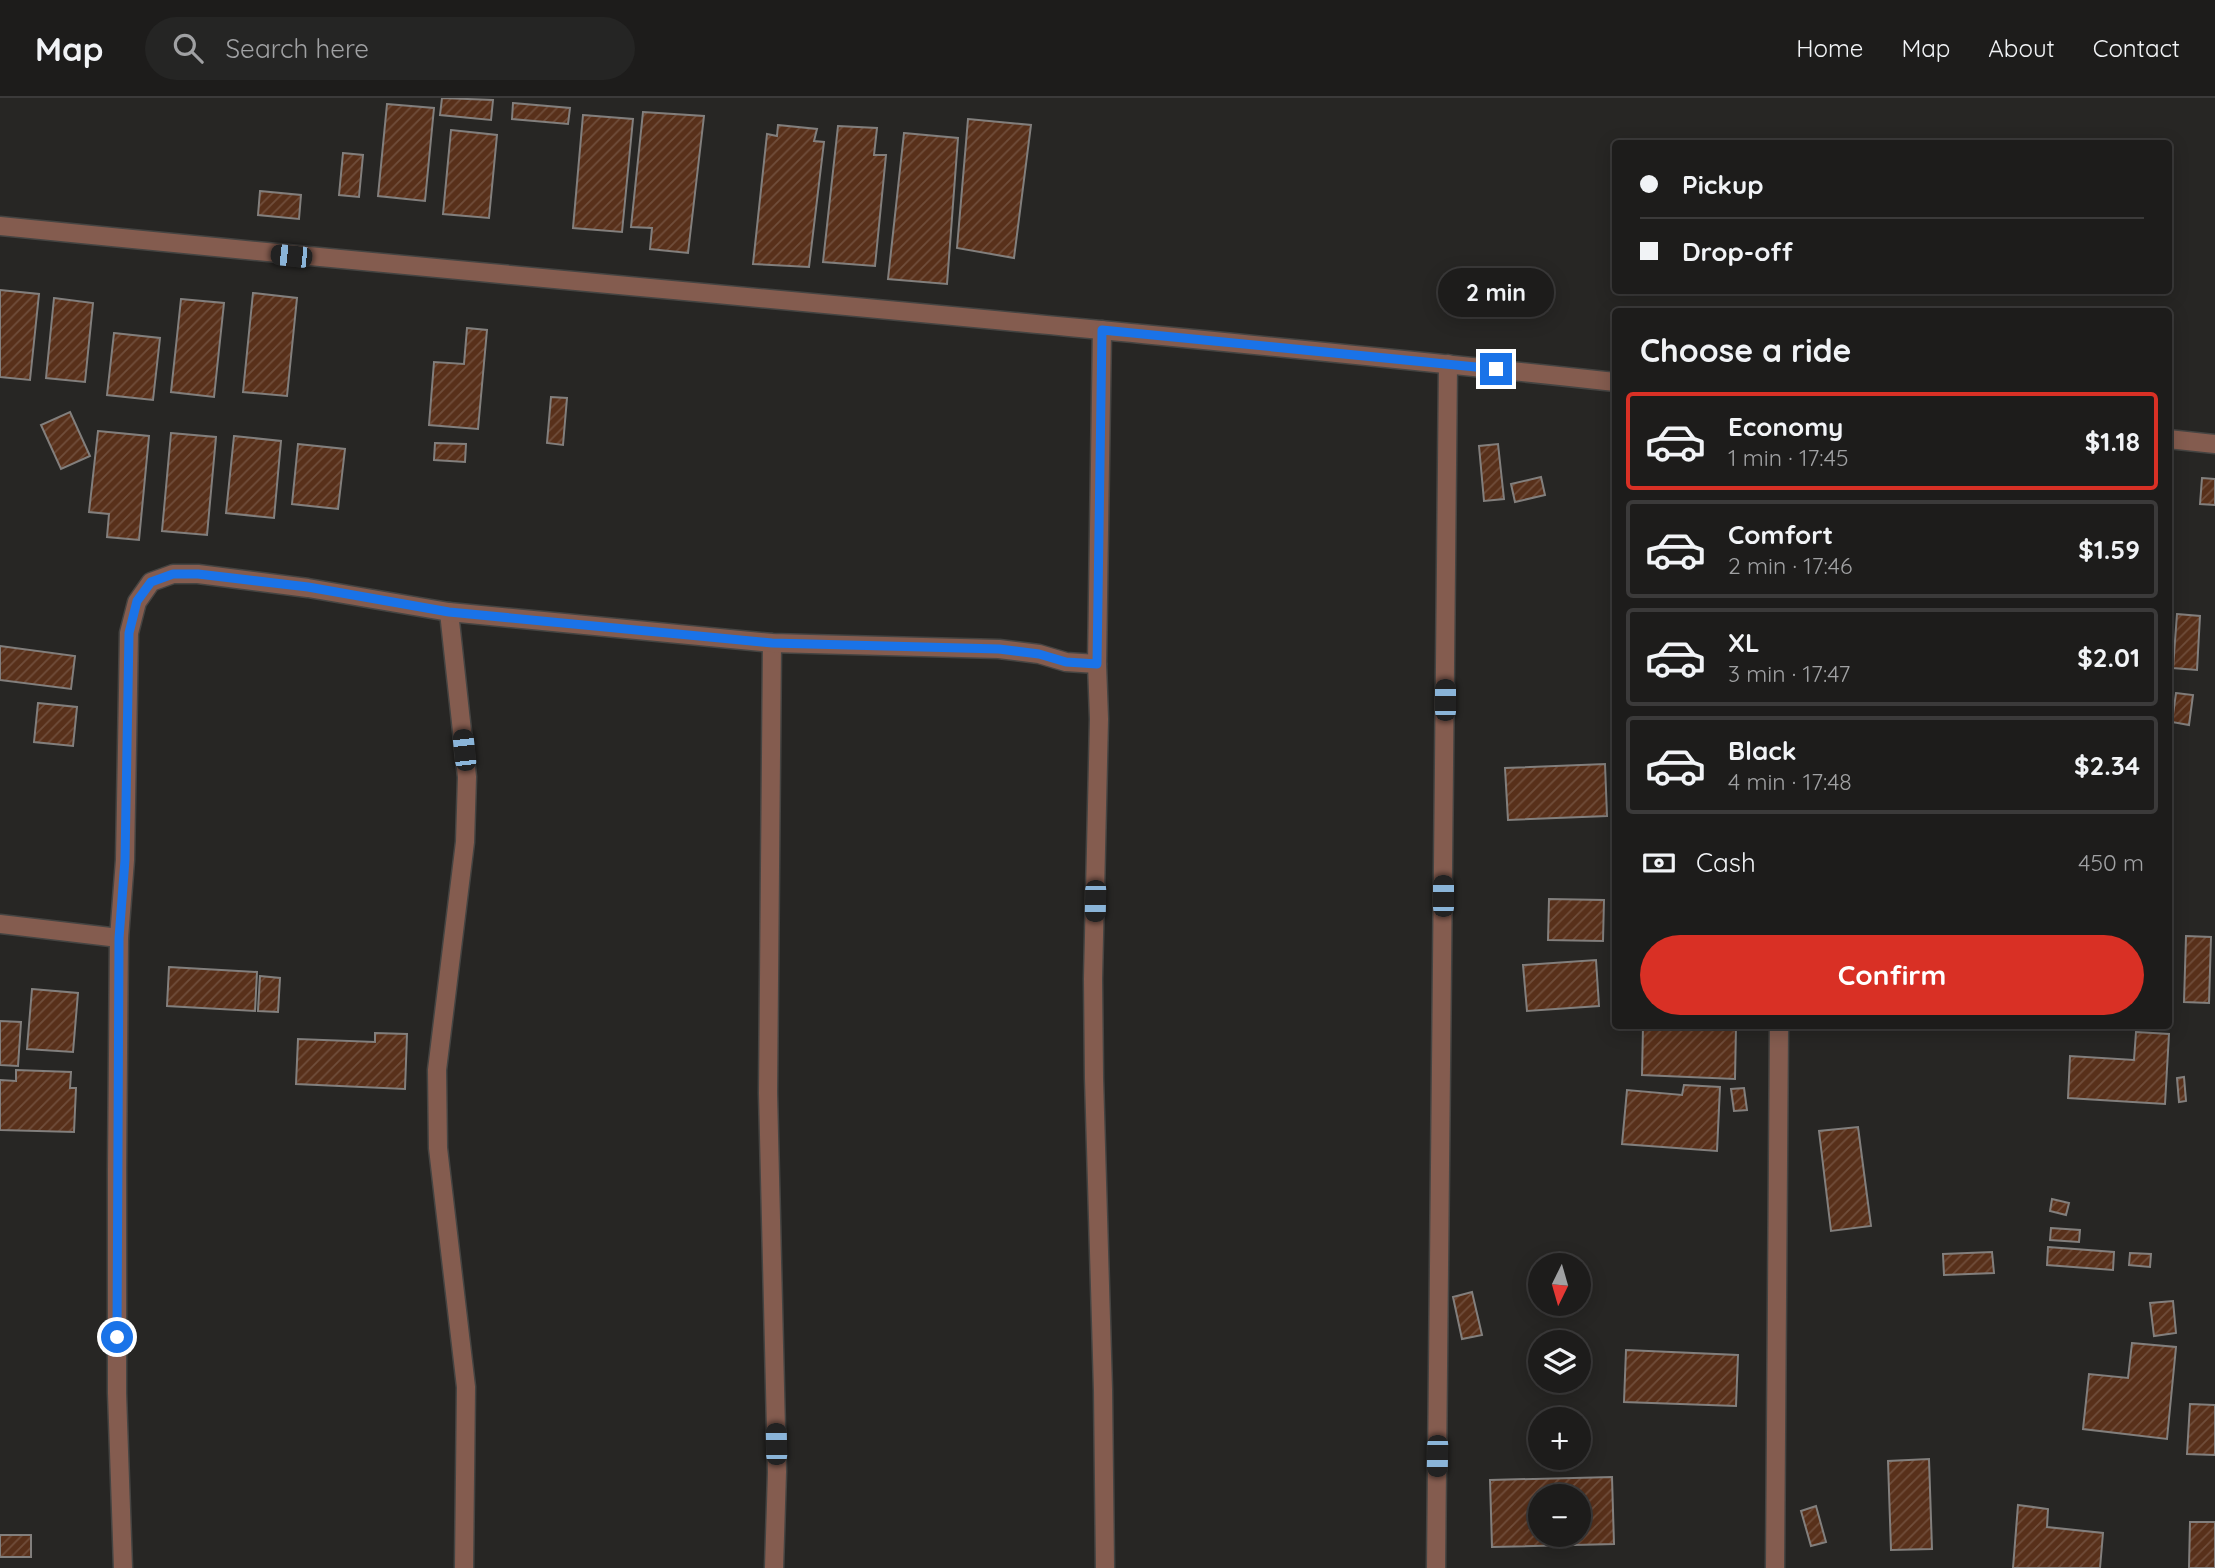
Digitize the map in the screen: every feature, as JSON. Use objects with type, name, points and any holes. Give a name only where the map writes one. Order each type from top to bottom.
[{"type":"street","points":[[0,226],[397,266],[1102,330],[1612,382]]},
{"type":"street","points":[[1102,330],[1094,1066],[1105,1568]]},
{"type":"street","points":[[1436,1568],[1448,364]]},
{"type":"street","points":[[2172,439],[2215,444]]},
{"type":"street","points":[[123,1568],[117,1393],[119,938],[125,860],[129,633],[137,601],[151,582],[173,574],[198,574],[308,587],[449,612],[772,643],[999,649],[1039,654],[1066,662],[1097,664]]},
{"type":"street","points":[[449,612],[467,778],[465,842],[437,1070],[438,1135],[446,1224],[467,1387],[464,1568]]},
{"type":"street","points":[[772,643],[768,1093],[777,1472],[774,1568]]},
{"type":"street","points":[[0,924],[119,938]]},
{"type":"street","points":[[1775,1568],[1779,1029]]},
{"type":"building","points":[[442,98],[493,100],[491,120],[440,115]]},
{"type":"building","points":[[513,103],[570,108],[568,124],[512,119]]},
{"type":"building","points":[[387,104],[434,108],[425,201],[378,196]]},
{"type":"building","points":[[643,112],[704,116],[688,253],[650,249],[652,228],[631,227]]},
{"type":"building","points":[[583,115],[633,119],[622,232],[573,228]]},
{"type":"building","points":[[968,119],[1031,125],[1014,258],[957,248]]},
{"type":"building","points":[[778,125],[817,129],[814,141],[824,142],[809,267],[753,264],[767,134],[777,136]]},
{"type":"building","points":[[838,126],[877,128],[874,155],[886,155],[875,266],[823,262]]},
{"type":"building","points":[[451,130],[497,135],[489,218],[443,214]]},
{"type":"building","points":[[904,133],[958,138],[947,284],[888,279]]},
{"type":"building","points":[[343,153],[363,155],[359,197],[339,195]]},
{"type":"building","points":[[260,191],[301,195],[299,219],[258,215]]},
{"type":"building","points":[[0,290],[39,294],[30,380],[0,377]]},
{"type":"building","points":[[253,293],[297,298],[287,396],[243,392]]},
{"type":"building","points":[[54,298],[93,303],[85,382],[46,378]]},
{"type":"building","points":[[181,299],[224,303],[214,397],[171,392]]},
{"type":"building","points":[[467,328],[487,330],[478,429],[429,425],[434,362],[464,364]]},
{"type":"building","points":[[114,333],[160,338],[153,400],[107,395]]},
{"type":"building","points":[[551,397],[567,398],[563,445],[547,443]]},
{"type":"building","points":[[70,412],[90,456],[61,469],[41,425]]},
{"type":"building","points":[[98,431],[149,436],[139,540],[107,537],[109,514],[89,512]]},
{"type":"building","points":[[171,433],[216,437],[207,535],[162,531]]},
{"type":"building","points":[[234,436],[281,441],[274,518],[226,513]]},
{"type":"building","points":[[435,443],[466,444],[465,462],[434,460]]},
{"type":"building","points":[[298,444],[345,449],[338,509],[292,504]]},
{"type":"building","points":[[1498,444],[1504,499],[1484,501],[1479,446]]},
{"type":"building","points":[[1541,477],[1545,495],[1515,502],[1511,484]]},
{"type":"building","points":[[2202,478],[2215,479],[2215,505],[2200,504]]},
{"type":"building","points":[[2177,614],[2200,616],[2197,670],[2173,668]]},
{"type":"building","points":[[0,646],[75,656],[71,689],[0,680]]},
{"type":"building","points":[[2176,693],[2193,695],[2189,725],[2172,722]]},
{"type":"building","points":[[38,703],[77,707],[73,746],[34,742]]},
{"type":"building","points":[[1605,764],[1607,816],[1508,820],[1505,768]]},
{"type":"building","points":[[1549,899],[1604,900],[1603,941],[1548,940]]},
{"type":"building","points":[[2186,936],[2211,937],[2209,1003],[2184,1002]]},
{"type":"building","points":[[1596,960],[1599,1006],[1527,1011],[1523,965]]},
{"type":"building","points":[[169,967],[257,972],[255,1011],[167,1006]]},
{"type":"building","points":[[260,976],[280,978],[278,1012],[258,1011]]},
{"type":"building","points":[[32,989],[78,993],[73,1052],[27,1049]]},
{"type":"building","points":[[0,1021],[21,1022],[18,1066],[0,1065]]},
{"type":"building","points":[[1643,1029],[1736,1029],[1735,1079],[1642,1075]]},
{"type":"building","points":[[2136,1032],[2169,1034],[2165,1104],[2068,1098],[2070,1056],[2134,1060]]},
{"type":"building","points":[[375,1033],[407,1034],[405,1089],[296,1084],[298,1039],[375,1042]]},
{"type":"building","points":[[16,1070],[71,1072],[70,1088],[76,1088],[74,1132],[0,1130],[0,1080],[16,1081]]},
{"type":"building","points":[[2184,1077],[2186,1101],[2179,1102],[2177,1078]]},
{"type":"building","points":[[1684,1085],[1720,1087],[1717,1151],[1622,1144],[1627,1090],[1682,1095]]},
{"type":"building","points":[[1744,1088],[1747,1110],[1734,1111],[1731,1089]]},
{"type":"building","points":[[1858,1127],[1871,1226],[1831,1231],[1819,1131]]},
{"type":"building","points":[[2052,1199],[2069,1203],[2066,1215],[2050,1211]]},
{"type":"building","points":[[2051,1228],[2080,1230],[2079,1242],[2050,1240]]},
{"type":"building","points":[[2048,1247],[2114,1252],[2113,1270],[2047,1265]]},
{"type":"building","points":[[1992,1252],[1994,1273],[1944,1275],[1943,1254]]},
{"type":"building","points":[[2130,1253],[2151,1254],[2150,1267],[2129,1265]]},
{"type":"building","points":[[1472,1292],[1482,1335],[1462,1339],[1453,1297]]},
{"type":"building","points":[[2173,1301],[2176,1333],[2154,1336],[2150,1303]]},
{"type":"building","points":[[2132,1343],[2176,1347],[2167,1439],[2083,1429],[2089,1374],[2128,1378]]},
{"type":"building","points":[[1626,1350],[1738,1355],[1736,1406],[1624,1402]]},
{"type":"building","points":[[2190,1404],[2215,1405],[2215,1455],[2187,1454]]},
{"type":"building","points":[[1929,1459],[1932,1549],[1891,1550],[1888,1461]]},
{"type":"building","points":[[1612,1477],[1614,1544],[1591,1545],[1591,1484],[1528,1484],[1528,1546],[1492,1547],[1490,1480]]},
{"type":"building","points":[[2018,1505],[2048,1509],[2047,1527],[2103,1533],[2100,1568],[2013,1568]]},
{"type":"building","points":[[1816,1506],[1826,1542],[1811,1546],[1801,1511]]},
{"type":"building","points":[[2190,1522],[2215,1522],[2215,1568],[2189,1568]]},
{"type":"building","points":[[0,1535],[31,1535],[31,1557],[0,1557]]},
{"type":"route","points":[[117,1337],[119,938],[125,860],[129,633],[137,601],[151,582],[173,574],[198,574],[308,587],[449,612],[772,643],[999,649],[1039,654],[1066,662],[1097,664],[1102,330],[1496,369]]}]
